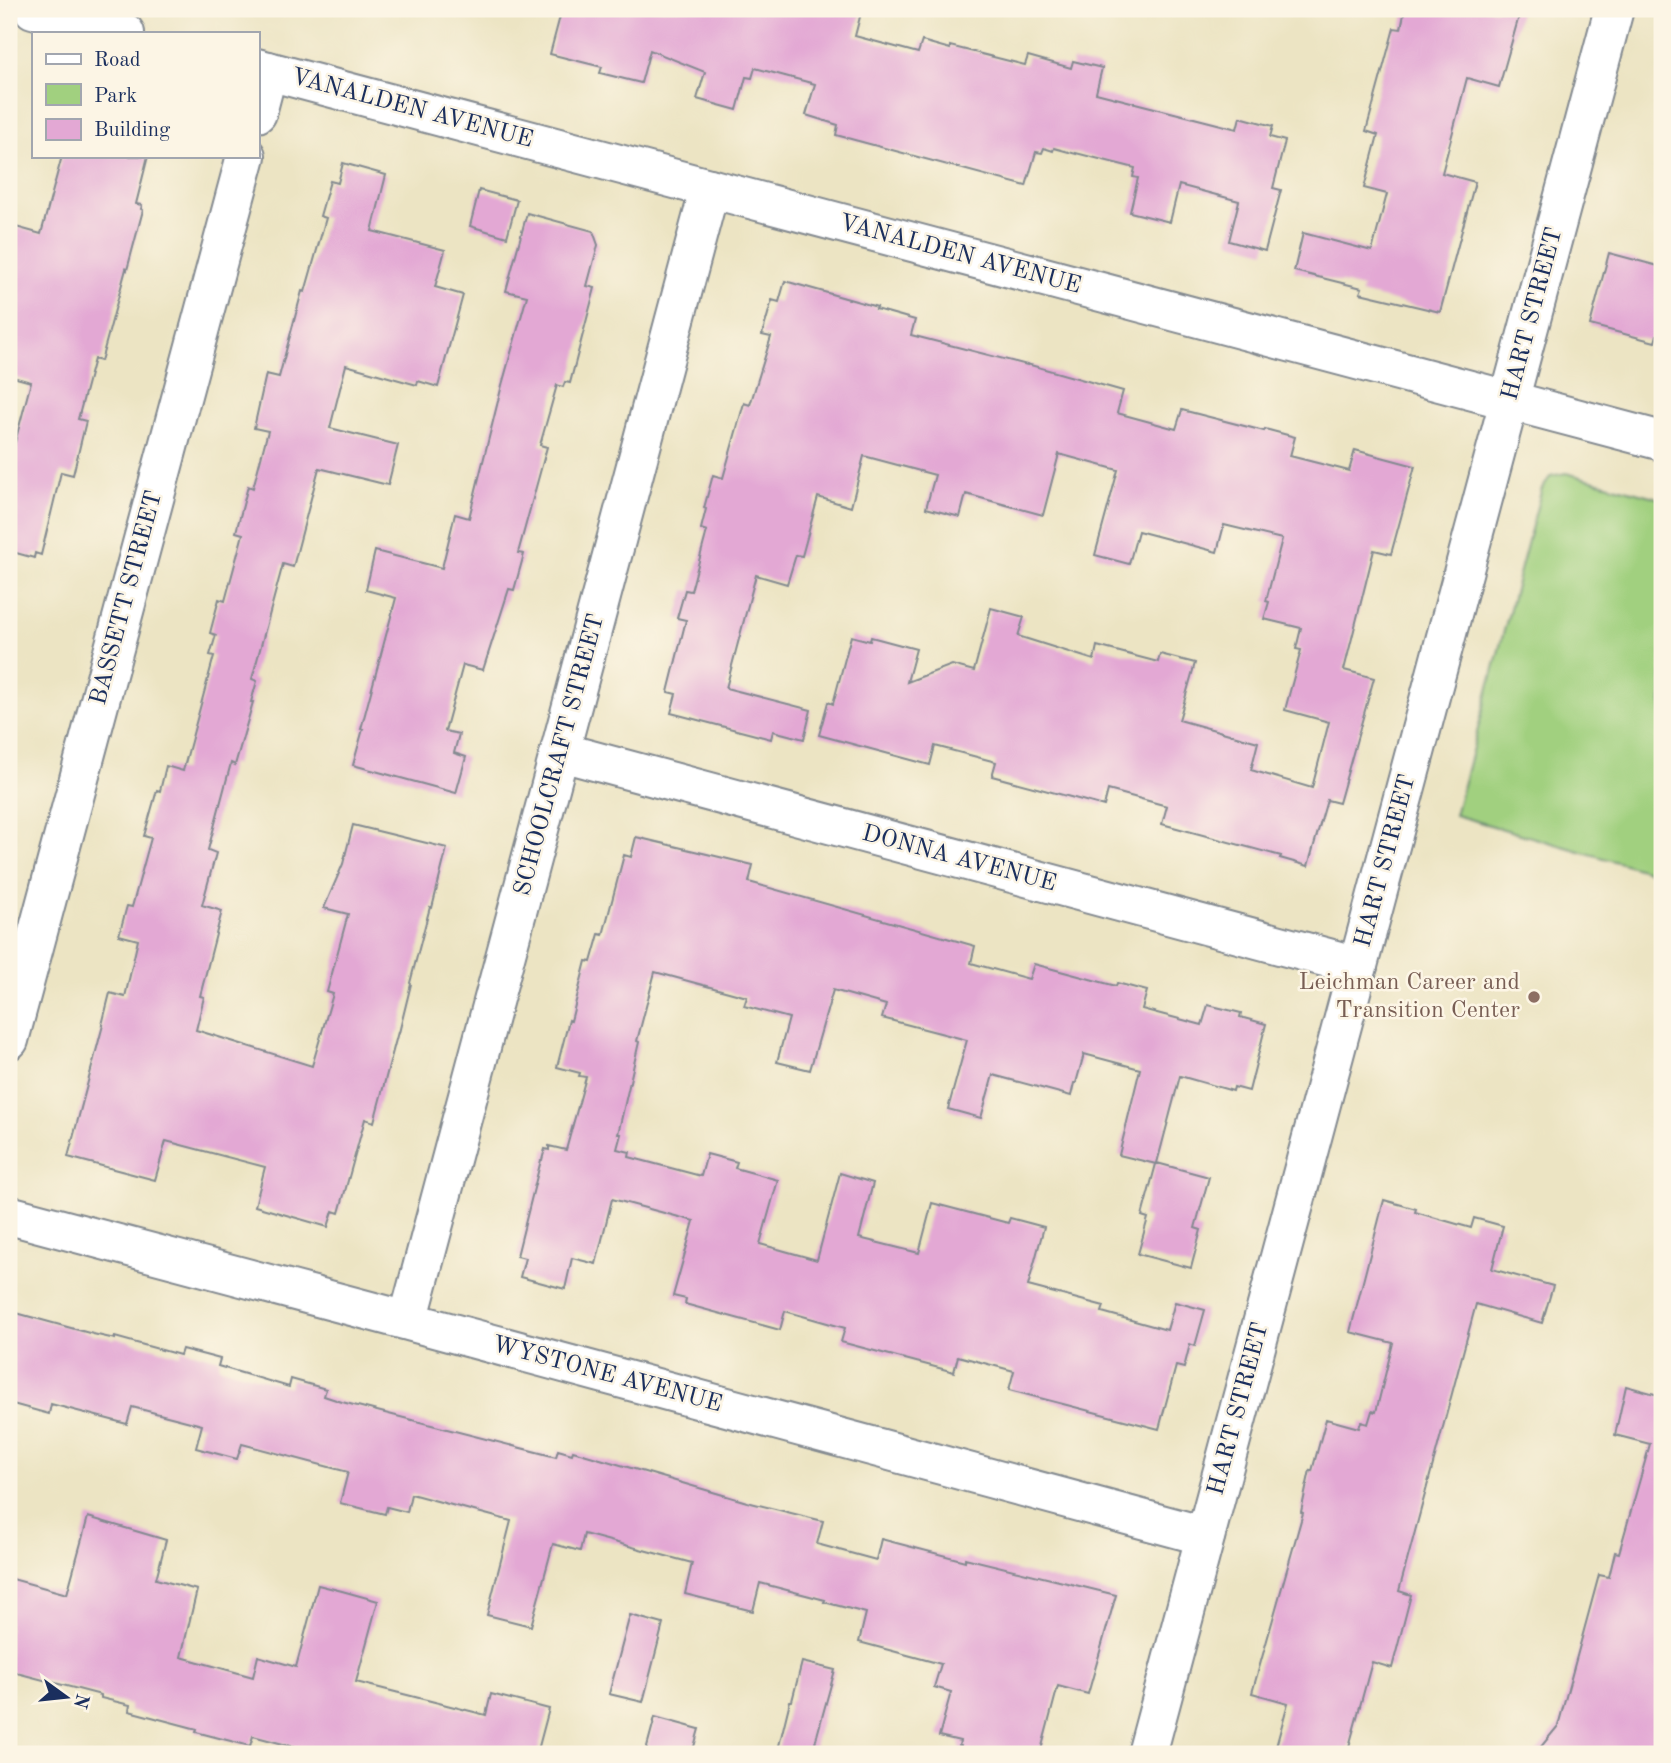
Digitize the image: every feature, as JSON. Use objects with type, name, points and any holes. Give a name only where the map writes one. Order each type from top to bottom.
[{"type":"street","points":[[33,9],[121,32]]},
{"type":"street","name":"HART STREET","points":[[1147,1754],[1614,9]]},
{"type":"street","points":[[259,99],[263,70]]},
{"type":"street","name":"VANALDEN AVENUE","points":[[263,70],[1662,442]]},
{"type":"street","name":"BASSETT STREET","points":[[9,1040],[245,158]]},
{"type":"street","name":"SCHOOLCRAFT STREET","points":[[408,1321],[710,188]]},
{"type":"street","name":"DONNA AVENUE","points":[[561,752],[1358,966]]},
{"type":"street","name":"WYSTONE AVENUE","points":[[9,1215],[1205,1535]]},
{"type":"green space","points":[[1566,473],[1662,499],[1662,875],[1455,815],[1542,488],[1551,476]]},
{"type":"building","points":[[562,9],[862,9],[855,36],[918,53],[922,41],[1025,65],[1028,56],[1071,68],[1073,61],[1102,68],[1096,93],[1237,129],[1240,117],[1273,126],[1270,137],[1285,141],[1273,188],[1281,190],[1265,251],[1229,241],[1239,201],[1179,185],[1170,222],[1130,212],[1138,178],[1133,177],[1135,168],[1054,148],[1053,151],[1044,148],[1042,153],[1036,152],[1026,186],[836,135],[838,125],[806,115],[815,84],[755,68],[752,78],[746,77],[737,110],[697,99],[705,72],[650,50],[641,83],[600,73],[602,67],[550,54]]},
{"type":"building","points":[[1405,9],[1521,9],[1499,87],[1467,78],[1442,173],[1475,182],[1440,312],[1360,293],[1362,288],[1294,271],[1303,233],[1372,251],[1387,194],[1364,188],[1378,135],[1366,131],[1394,28],[1401,29]]},
{"type":"building","points":[[61,158],[148,158],[136,204],[142,205],[143,210],[101,361],[94,359],[78,419],[86,421],[73,475],[61,472],[41,555],[35,553],[34,558],[9,551],[9,465],[31,382],[9,376],[9,225],[41,234]]},
{"type":"building","points":[[343,163],[386,175],[372,231],[445,250],[435,287],[463,295],[438,387],[418,381],[417,385],[346,365],[330,428],[398,445],[388,485],[319,468],[293,567],[283,564],[252,679],[257,681],[253,702],[235,765],[231,763],[208,850],[216,853],[202,905],[222,911],[200,996],[204,997],[196,1030],[312,1066],[333,994],[327,992],[348,914],[324,908],[343,864],[353,825],[447,848],[374,1122],[365,1119],[339,1213],[333,1211],[328,1227],[255,1206],[265,1167],[166,1141],[155,1180],[68,1157],[110,993],[125,997],[138,940],[119,935],[127,906],[132,907],[151,838],[144,836],[157,790],[160,791],[166,766],[183,771],[214,656],[210,655],[216,635],[210,633],[219,599],[225,601],[243,534],[236,532],[248,486],[253,488],[268,431],[254,428],[266,374],[279,377],[302,291],[305,292],[326,218],[320,216],[330,181],[338,183]]},
{"type":"building","points":[[479,190],[517,200],[507,237],[470,226]]},
{"type":"building","points":[[527,213],[593,231],[598,245],[587,286],[595,288],[570,383],[565,382],[563,387],[557,385],[540,445],[547,447],[518,553],[524,554],[514,590],[509,589],[483,670],[463,665],[445,731],[459,734],[454,753],[466,757],[456,793],[353,765],[396,598],[366,590],[375,551],[442,568],[455,514],[469,518],[527,296],[506,291]]},
{"type":"building","points":[[1609,253],[1662,267],[1662,336],[1657,335],[1655,342],[1590,325]]},
{"type":"building","points":[[785,281],[915,320],[911,335],[1123,391],[1117,413],[1176,429],[1182,410],[1264,431],[1265,429],[1295,437],[1290,456],[1349,471],[1355,450],[1415,466],[1391,554],[1374,550],[1344,670],[1374,678],[1339,803],[1327,800],[1308,866],[1280,858],[1281,856],[1162,824],[1167,806],[1108,790],[1104,806],[992,776],[996,762],[935,746],[930,765],[819,735],[828,702],[833,704],[851,636],[870,641],[871,637],[916,649],[907,682],[952,665],[974,671],[991,608],[1024,617],[1018,636],[1094,660],[1097,646],[1158,662],[1160,654],[1195,663],[1179,720],[1258,742],[1251,770],[1312,788],[1329,722],[1285,710],[1301,650],[1296,649],[1301,628],[1264,619],[1282,539],[1224,525],[1217,552],[1138,531],[1129,564],[1095,555],[1118,470],[1059,454],[1043,515],[966,494],[960,517],[926,508],[935,475],[864,456],[851,507],[818,497],[802,556],[796,555],[787,584],[756,575],[726,688],[811,710],[804,739],[773,731],[771,739],[671,713],[676,694],[668,692],[686,620],[677,618],[685,590],[691,591],[707,531],[701,529],[706,509],[704,508],[713,475],[723,478],[744,403],[750,405],[771,337],[762,335],[772,300],[779,302]]},
{"type":"building","points":[[636,837],[753,865],[749,882],[975,946],[971,963],[1029,979],[1034,964],[1116,986],[1117,983],[1147,991],[1142,1009],[1202,1025],[1208,1005],[1241,1013],[1240,1017],[1266,1024],[1249,1091],[1234,1087],[1233,1091],[1180,1076],[1157,1163],[1209,1177],[1195,1228],[1201,1230],[1191,1268],[1138,1254],[1148,1218],[1142,1216],[1156,1164],[1119,1155],[1140,1069],[1084,1054],[1071,1096],[993,1075],[981,1118],[948,1109],[967,1040],[882,1018],[886,1005],[833,990],[810,1070],[777,1062],[789,1018],[744,1006],[747,997],[655,972],[637,1041],[639,1042],[617,1149],[630,1152],[629,1157],[701,1176],[707,1154],[737,1162],[735,1168],[778,1180],[760,1244],[817,1260],[840,1173],[873,1183],[859,1238],[919,1253],[932,1203],[1008,1223],[1010,1218],[1044,1227],[1028,1286],[1104,1306],[1102,1312],[1167,1330],[1175,1302],[1205,1310],[1195,1346],[1190,1344],[1184,1368],[1176,1366],[1159,1429],[1009,1390],[1014,1371],[958,1356],[954,1372],[841,1342],[845,1328],[785,1311],[780,1330],[685,1304],[686,1299],[673,1296],[694,1221],[612,1199],[596,1264],[572,1258],[565,1289],[520,1277],[525,1258],[517,1256],[541,1160],[549,1146],[566,1150],[586,1077],[557,1067],[569,1020],[571,1021],[586,961],[591,962],[599,934],[603,935],[624,855],[631,857]]},
{"type":"building","points":[[1384,1200],[1471,1228],[1474,1218],[1503,1226],[1492,1269],[1553,1286],[1542,1323],[1476,1304],[1399,1591],[1411,1595],[1392,1668],[1372,1662],[1347,1754],[1274,1754],[1288,1703],[1252,1693],[1303,1513],[1301,1512],[1310,1470],[1312,1471],[1326,1419],[1359,1428],[1361,1422],[1368,1424],[1372,1411],[1376,1412],[1393,1343],[1350,1332]]},
{"type":"building","points":[[9,1311],[180,1355],[182,1349],[220,1359],[218,1366],[289,1387],[291,1379],[326,1389],[324,1396],[342,1402],[556,1457],[558,1450],[572,1454],[573,1451],[747,1502],[823,1521],[817,1544],[876,1560],[881,1539],[1116,1595],[1088,1694],[1058,1686],[1040,1754],[959,1754],[960,1741],[939,1736],[951,1692],[934,1687],[941,1664],[859,1642],[866,1613],[760,1583],[753,1611],[685,1594],[692,1563],[584,1534],[580,1551],[553,1544],[531,1626],[487,1615],[511,1521],[411,1494],[407,1512],[387,1507],[385,1514],[340,1503],[348,1472],[242,1444],[237,1459],[196,1448],[202,1425],[132,1407],[127,1424],[51,1404],[49,1414],[9,1403]]},
{"type":"building","points":[[1626,1386],[1662,1396],[1662,1754],[1535,1754],[1558,1726],[1599,1575],[1609,1577],[1615,1552],[1619,1553],[1650,1444],[1615,1435]]},
{"type":"building","points":[[88,1517],[166,1540],[156,1579],[197,1590],[181,1657],[253,1677],[258,1656],[296,1667],[318,1585],[342,1591],[378,1601],[356,1682],[486,1715],[491,1694],[549,1709],[537,1754],[321,1754],[253,1736],[250,1746],[129,1711],[130,1705],[101,1698],[101,1695],[9,1671],[9,1578],[67,1594]]},
{"type":"building","points":[[630,1615],[663,1624],[643,1702],[609,1694]]},
{"type":"building","points":[[802,1662],[835,1670],[812,1754],[777,1754],[790,1701]]},
{"type":"building","points":[[655,1717],[699,1729],[692,1754],[645,1754]]},
{"type":"place","name":"Leichman Career and Transition Center","points":[[1534,997]]}]
